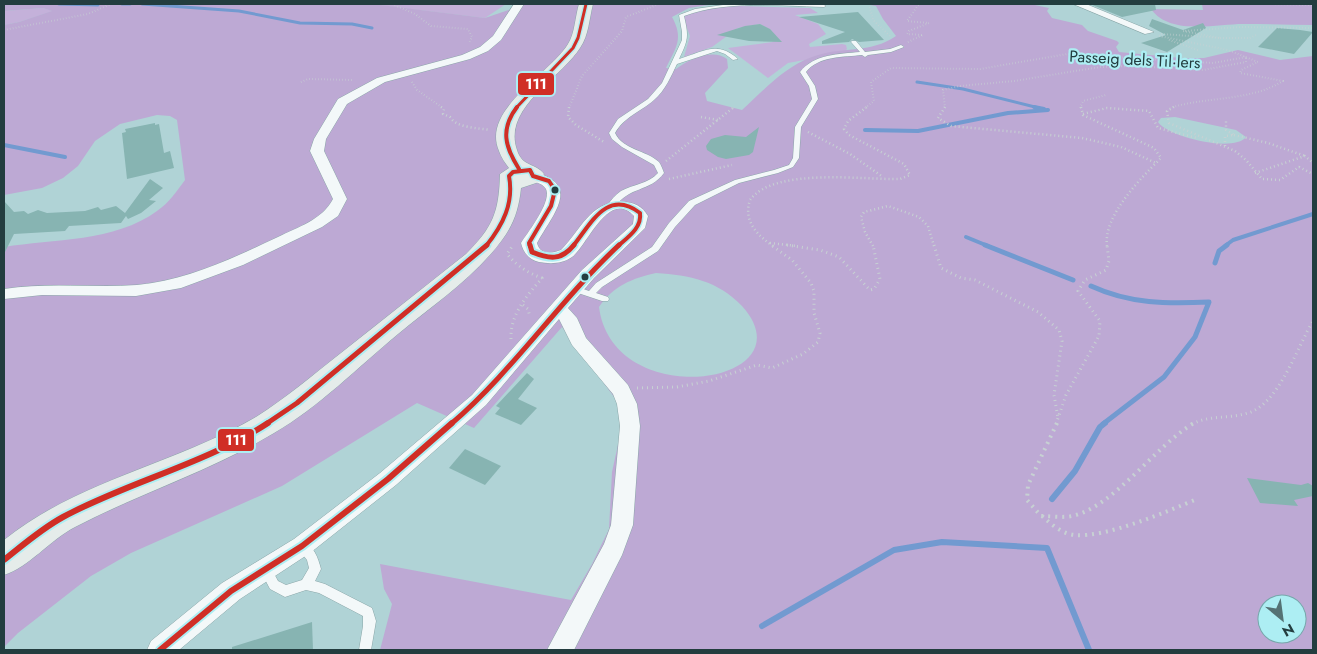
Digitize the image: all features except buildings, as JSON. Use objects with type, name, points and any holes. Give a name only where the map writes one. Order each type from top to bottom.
[{"type":"street","points":[[4,294],[48,289],[139,290],[170,286],[204,275],[317,224],[332,213],[340,199],[317,151],[320,138],[339,106],[350,97],[376,82],[473,55],[488,47],[497,38],[519,4]]},
{"type":"street","points":[[160,650],[208,609],[302,546],[388,479],[480,400],[600,261],[640,225],[641,216],[637,210],[622,205],[611,206],[596,213],[577,245],[570,252],[553,258],[541,257],[532,252],[529,243],[551,206],[555,190],[549,181],[521,175],[509,156],[506,146],[508,123],[514,110],[524,97],[574,47],[586,4]]},
{"type":"street","points":[[1078,4],[1154,34]]},
{"type":"street","points":[[1091,4],[1140,24],[1136,27]]},
{"type":"street","points":[[4,560],[33,536],[63,517],[218,449],[251,433],[284,412],[474,259],[489,244],[506,221],[521,175]]},
{"type":"street","points":[[559,310],[568,318],[578,341],[621,390],[627,404],[630,426],[625,467],[622,525],[614,548],[560,650]]},
{"type":"lane","points":[[611,206],[622,192],[650,182],[661,173],[659,166],[622,145],[612,136],[615,126],[621,118],[656,94],[674,63],[685,40],[685,32],[680,16],[691,9],[734,4],[824,6]]},
{"type":"lane","points":[[854,42],[866,55]]},
{"type":"lane","points":[[591,294],[599,285],[655,250],[672,225],[692,204],[737,181],[776,172],[791,166],[796,158],[798,127],[814,99],[812,86],[803,72],[815,60],[884,53],[901,47]]},
{"type":"lane","points":[[674,63],[717,49],[722,50],[734,59]]},
{"type":"lane","points":[[575,289],[605,299]]},
{"type":"lane","points":[[266,570],[274,585],[285,591],[297,589],[306,584],[315,569],[312,557],[302,546]]},
{"type":"lane","points":[[306,584],[321,588],[368,612],[370,618],[365,637],[365,650]]},
{"type":"path","points":[[4,30],[88,14],[111,4]]},
{"type":"path","points":[[392,4],[415,14],[431,26],[471,30],[470,41],[447,60],[448,62]]},
{"type":"path","points":[[622,145],[616,149],[607,145],[576,125],[566,112],[582,76],[621,34],[626,17],[632,13],[659,4]]},
{"type":"path","points":[[869,4],[873,20],[890,36]]},
{"type":"path","points":[[901,47],[923,35],[907,34],[909,31],[929,23],[906,21],[919,4]]},
{"type":"path","points":[[1269,4],[1313,5]]},
{"type":"path","points":[[1220,38],[1183,31],[1250,27],[1313,28]]},
{"type":"path","points":[[1154,34],[1220,38],[1250,38],[1258,34]]},
{"type":"path","points":[[1154,34],[1198,50]]},
{"type":"path","points":[[1154,34],[1228,50],[1258,62],[1241,70],[1240,73],[1283,81],[1275,86],[1242,96],[1176,105],[1168,110],[1167,120],[1169,123],[1206,140]]},
{"type":"path","name":"Passeig dels Til·lers","points":[[886,178],[906,179],[911,172],[904,164],[849,136],[844,126],[856,114],[871,105],[874,101],[871,82],[891,68],[980,69],[1067,54],[1205,63],[1246,57]]},
{"type":"path","points":[[1156,163],[1140,152],[1075,138],[951,126],[938,118],[944,110],[942,90],[962,85],[1014,81],[1105,66],[1195,71],[1218,70],[1246,62],[1246,57]]},
{"type":"path","points":[[432,66],[412,80],[411,84],[425,96],[437,102],[444,109],[443,114],[450,117],[452,121],[462,125],[498,132]]},
{"type":"path","points":[[301,82],[308,78],[363,79]]},
{"type":"path","points":[[1106,95],[1083,102],[1080,108],[1083,115],[1154,148],[1161,158],[1120,207],[1112,220],[1106,234],[1110,259],[1106,270],[1080,284],[1078,291],[1100,321],[1099,336],[1066,395],[1058,418],[1028,485],[1028,500],[1041,516],[1064,532],[1082,536],[1175,509],[1197,499]]},
{"type":"path","points":[[659,166],[735,106]]},
{"type":"path","points":[[1083,115],[1107,108],[1149,112],[1158,128],[1225,146],[1247,160],[1254,173],[1262,179],[1272,182],[1289,176],[1299,167],[1313,174]]},
{"type":"path","points":[[701,118],[718,120]]},
{"type":"path","points":[[1226,121],[1226,130],[1234,135],[1268,143],[1305,156],[1313,163]]},
{"type":"path","points":[[798,127],[816,139],[853,156],[872,171],[886,178]]},
{"type":"path","points":[[1225,146],[1225,136],[1234,135]]},
{"type":"path","points":[[1254,173],[1305,156]]},
{"type":"path","points":[[650,182],[708,172],[732,165]]},
{"type":"path","points":[[621,390],[678,387],[709,381],[757,365],[772,368],[814,346],[820,340],[821,334],[814,315],[814,288],[792,260],[768,243],[754,230],[748,214],[750,198],[759,190],[768,186],[802,180],[886,178]]},
{"type":"path","points":[[768,243],[812,249],[837,256],[845,260],[858,279],[870,290],[874,289],[880,279],[872,242],[860,221],[864,212],[888,206],[919,217],[928,226],[942,268],[961,278],[974,280],[1038,312],[1059,330],[1062,341],[1054,395],[1058,418]]},
{"type":"path","points":[[510,346],[510,332],[517,312],[542,278],[523,270],[507,254],[516,240]]},
{"type":"path","points":[[1041,516],[1075,515],[1101,502],[1159,448],[1193,423],[1209,418],[1243,414],[1259,409],[1281,384],[1313,321]]},
{"type":"shaded area","points":[[4,4],[372,4],[485,18],[526,4],[715,4],[689,8],[672,17],[678,31],[678,37],[666,68],[676,69],[701,56],[715,55],[727,59],[728,68],[705,93],[707,101],[742,110],[774,80],[802,61],[823,54],[866,48],[886,42],[896,36],[876,6],[865,4],[1030,4],[1049,8],[1047,11],[1052,18],[1082,25],[1088,31],[1117,41],[1119,43],[1116,47],[1119,52],[1181,58],[1204,58],[1238,50],[1280,60],[1313,56],[1313,650],[380,650],[392,604],[384,589],[380,564],[571,600],[592,564],[609,529],[612,472],[621,431],[620,405],[562,327],[474,428],[417,403],[282,486],[131,553],[91,576],[18,633],[4,647],[4,247],[83,238],[122,229],[161,208],[185,180],[177,120],[170,116],[157,115],[120,124],[95,141],[78,166],[63,178],[42,188],[4,195],[4,25],[52,11],[43,8],[4,11]],"holes":[[[1175,117],[1236,130],[1246,137],[1239,142],[1229,144],[1216,143],[1187,138],[1164,128],[1158,122],[1161,118]],[[656,273],[680,275],[703,281],[733,297],[742,306],[757,333],[751,354],[731,369],[702,376],[669,375],[637,363],[612,341],[599,307],[617,288],[632,280]]]},
{"type":"shaded area","points":[[369,4],[506,4],[485,18]]},
{"type":"shaded area","points":[[1202,4],[1313,4],[1313,25],[1243,24],[1182,26],[1170,23],[1159,17],[1151,9],[1203,10]]},
{"type":"shaded area","points":[[739,6],[810,8],[818,13],[795,15],[818,24],[826,34],[809,44],[810,47],[842,44],[846,45],[847,49],[843,53],[788,63],[768,78],[728,48],[773,42],[772,31],[760,24],[738,28],[712,47],[684,57],[690,36],[683,18],[694,10],[702,8]]},
{"type":"shaded area","points":[[43,8],[53,11],[4,25],[4,11]]},
{"type":"waterway","points":[[59,4],[98,5]]},
{"type":"waterway","points":[[122,4],[130,4]]},
{"type":"waterway","points":[[142,4],[239,11],[300,23],[352,24],[372,28]]},
{"type":"waterway","points":[[917,82],[963,89],[1039,108]]},
{"type":"waterway","points":[[1034,107],[1039,108]]},
{"type":"waterway","points":[[1039,108],[1044,109]]},
{"type":"waterway","points":[[865,130],[918,131],[1008,113],[1048,110]]},
{"type":"waterway","points":[[4,145],[65,157]]},
{"type":"waterway","points":[[1225,246],[1233,240],[1313,214]]},
{"type":"waterway","points":[[966,237],[988,246]]},
{"type":"waterway","points":[[985,245],[1073,280]]},
{"type":"waterway","points":[[1215,263],[1219,251],[1227,245]]},
{"type":"waterway","points":[[1091,286],[1134,300],[1163,303],[1209,302],[1195,337],[1164,377],[1103,424]]},
{"type":"waterway","points":[[1052,499],[1075,471],[1100,427],[1105,423]]},
{"type":"waterway","points":[[762,626],[894,550],[942,542],[1047,548],[1089,650]]},
{"type":"transit line","name":"111","points":[[519,169],[506,143],[505,133],[508,121],[514,110],[533,87],[573,48],[578,38],[586,4]]},
{"type":"transit line","name":"111","points":[[4,560],[33,536],[63,517],[218,449],[265,425],[297,403],[481,252],[494,236],[505,217],[511,197],[509,176],[513,172],[530,170],[533,176],[549,181],[555,190],[551,206],[529,243],[532,252],[548,258],[560,257],[569,251],[593,218],[603,209],[622,205],[640,213],[641,220],[636,229],[588,274],[479,400],[388,479],[302,546],[231,591],[160,650]]}]
